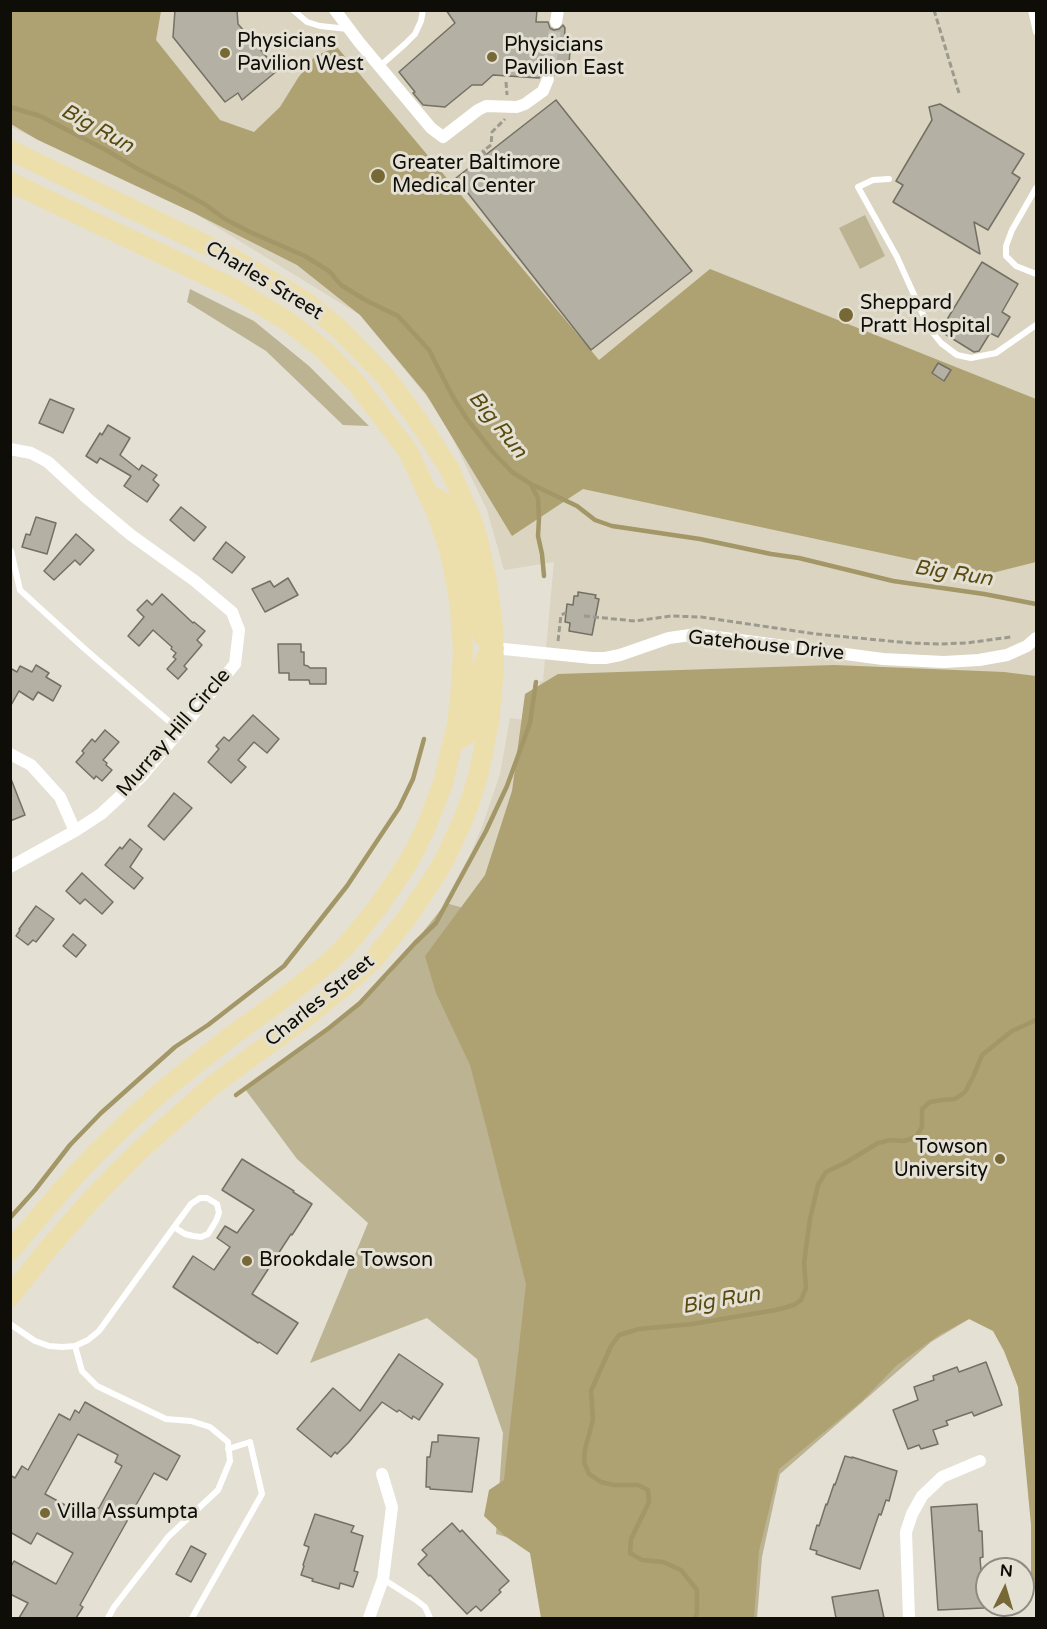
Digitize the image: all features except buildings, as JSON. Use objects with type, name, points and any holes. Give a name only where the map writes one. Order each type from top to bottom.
[{"type":"main road","name":"Charles Street","points":[[10,150],[227,255],[305,302],[346,336],[385,376],[449,468],[471,518],[484,560],[494,648],[493,694],[489,723],[471,798],[446,857],[406,920],[374,959],[343,987],[213,1085],[140,1150],[85,1206],[10,1297]]},
{"type":"main road","name":"Charles Street","points":[[10,182],[235,289],[289,322],[324,350],[357,384],[408,451],[438,516],[450,552],[460,607],[462,669],[460,706],[454,742],[437,800],[406,866],[378,907],[346,946],[308,980],[234,1034],[154,1098],[95,1154],[10,1251]]},
{"type":"main road","points":[[426,488],[448,507],[457,527],[468,561],[480,629],[494,648],[486,656],[482,668],[469,733],[454,742]]},
{"type":"street","points":[[335,10],[431,128],[443,137],[486,106],[517,107],[525,104],[543,91],[548,79]]},
{"type":"street","name":"Murray Hill Circle","points":[[10,448],[31,453],[48,462],[131,536],[195,581],[232,612],[239,630],[235,664],[142,776],[100,814],[75,831],[10,867]]},
{"type":"street","name":"Gatehouse Drive","points":[[494,648],[605,658],[669,638],[702,635],[883,659],[944,662],[979,660],[1007,655],[1027,646],[1036,638]]},
{"type":"street","points":[[10,754],[31,765],[60,797],[75,831]]},
{"type":"street","points":[[909,1618],[906,1532],[912,1514],[922,1496],[942,1478],[980,1461]]},
{"type":"street","points":[[369,1618],[383,1579],[392,1507],[382,1474]]},
{"type":"lane","points":[[293,10],[307,22],[320,27],[349,29]]},
{"type":"lane","points":[[380,66],[415,34],[423,10]]},
{"type":"lane","points":[[1031,10],[1036,32]]},
{"type":"lane","points":[[889,179],[873,180],[858,187],[897,257],[929,328],[941,343],[957,355],[971,358],[996,353],[1036,325]]},
{"type":"lane","points":[[1036,188],[1012,230],[1006,246],[1006,256],[1016,266],[1036,274]]},
{"type":"lane","points":[[11,551],[20,590],[180,731]]},
{"type":"lane","points":[[10,1324],[42,1344],[75,1346],[88,1340],[99,1331],[174,1227],[192,1204],[200,1198],[207,1198],[217,1204],[219,1213],[216,1221],[208,1234],[201,1238],[185,1234],[174,1227]]},
{"type":"lane","points":[[75,1346],[82,1371],[97,1386],[166,1419],[191,1421],[210,1427],[228,1443],[230,1461],[218,1490],[168,1537],[108,1618]]},
{"type":"lane","points":[[192,1618],[262,1494],[250,1442],[228,1449]]},
{"type":"lane","points":[[383,1579],[416,1600],[424,1607],[430,1618]]},
{"type":"path","points":[[934,10],[959,93]]},
{"type":"path","points":[[506,82],[507,98]]},
{"type":"path","points":[[486,155],[483,151],[491,146],[492,132],[505,119],[505,111]]},
{"type":"path","points":[[556,654],[561,615],[566,613]]},
{"type":"path","points":[[584,616],[635,621],[672,616],[701,617],[816,634],[910,643],[966,643],[1011,637]]},
{"type":"shaded area","points":[[11,11],[1036,11],[1036,678],[1009,1268],[755,987],[444,902],[471,853],[482,827],[500,774],[510,718],[534,721],[540,681],[543,681],[554,562],[504,570],[487,510],[441,414],[360,315],[194,213],[11,127]]},
{"type":"shaded area","points":[[11,11],[161,11],[156,40],[220,120],[254,132],[280,107],[315,56],[337,47],[599,360],[710,269],[1036,399],[1036,562],[984,575],[583,489],[512,536],[426,394],[360,315],[297,265],[194,213],[38,140],[11,124]]},
{"type":"shaded area","points":[[865,215],[885,256],[860,269],[839,228]]},
{"type":"shaded area","points":[[190,289],[254,321],[309,366],[369,426],[343,425],[266,351],[187,302]]},
{"type":"shaded area","points":[[834,665],[1004,672],[1036,676],[1036,1587],[1035,1557],[1031,1557],[1031,1525],[1018,1387],[1004,1351],[993,1331],[969,1319],[939,1335],[897,1365],[862,1401],[779,1469],[759,1551],[754,1618],[541,1618],[530,1553],[505,1536],[484,1516],[489,1490],[504,1480],[526,1284],[470,1065],[436,993],[425,956],[485,875],[512,791],[525,694],[558,674]]},
{"type":"shaded area","points":[[446,903],[753,987],[969,1319],[931,1342],[780,1474],[762,1557],[757,1618],[554,1618],[527,1543],[496,1534],[503,1433],[477,1359],[427,1318],[310,1363],[368,1223],[297,1159],[245,1089],[305,1046],[388,976]]},
{"type":"waterway","name":"Big Run","points":[[10,107],[40,116],[206,205],[225,219],[305,256],[329,271],[341,285],[398,316],[429,350],[467,419],[512,472],[531,484],[577,506],[595,520],[612,526],[700,539],[799,558],[893,581],[1036,604]]},
{"type":"waterway","points":[[531,485],[538,498],[538,536],[544,576]]},
{"type":"waterway","points":[[236,1095],[360,1003],[436,923],[486,831],[507,786],[530,723],[536,682]]},
{"type":"waterway","points":[[10,1218],[70,1145],[101,1113],[175,1047],[208,1025],[284,966],[347,886],[399,808],[413,779],[424,739]]},
{"type":"waterway","name":"Big Run","points":[[695,1618],[697,1590],[681,1570],[663,1562],[642,1560],[630,1553],[631,1539],[649,1502],[648,1490],[638,1485],[614,1485],[601,1482],[589,1474],[584,1462],[593,1420],[591,1391],[611,1346],[619,1335],[639,1329],[692,1324],[776,1310],[794,1305],[801,1300],[806,1288],[804,1263],[810,1219],[818,1185],[826,1172],[878,1143],[890,1140],[904,1141],[916,1137],[922,1127],[922,1109],[930,1102],[955,1099],[965,1092],[982,1055],[1012,1031],[1036,1020]]},
{"type":"tunnel","points":[[548,79],[556,22]]},
{"type":"place","name":"Physicians Pavilion West","points":[[225,53]]},
{"type":"place","name":"Physicians Pavilion East","points":[[492,57]]},
{"type":"place","name":"Greater Baltimore Medical Center","points":[[378,176]]},
{"type":"place","name":"Sheppard Pratt Hospital","points":[[846,315]]},
{"type":"place","name":"Towson University","points":[[1000,1159]]},
{"type":"place","name":"Brookdale Towson","points":[[247,1261]]},
{"type":"place","name":"Villa Assumpta","points":[[45,1513]]}]
